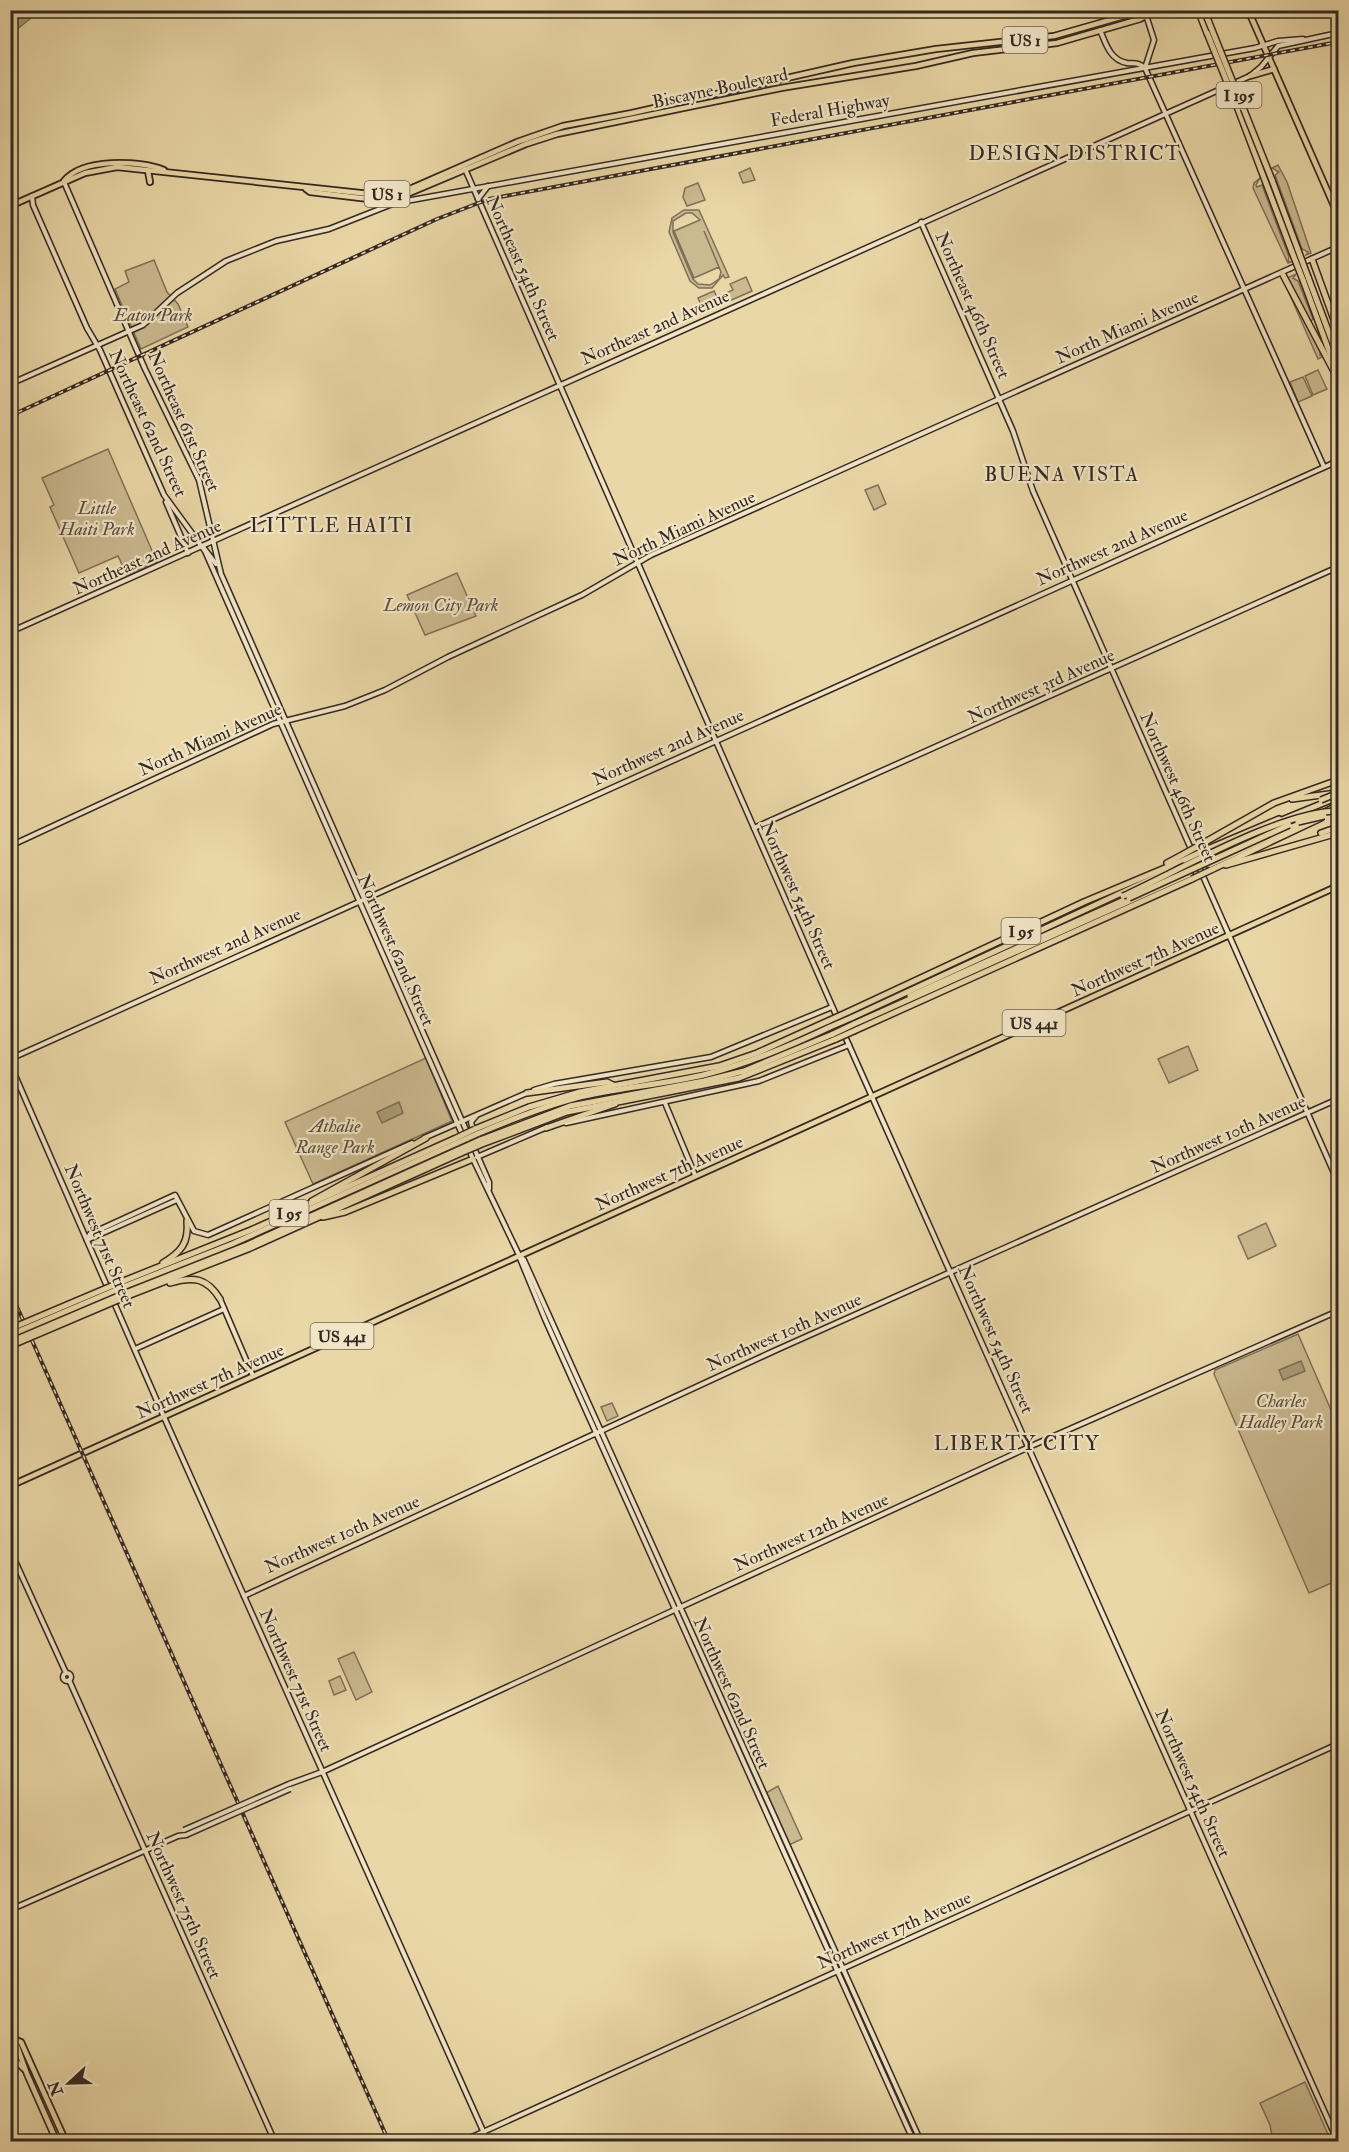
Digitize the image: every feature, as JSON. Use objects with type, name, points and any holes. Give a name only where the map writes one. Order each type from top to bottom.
[{"type":"highway","name":"I 195","points":[[1196,10],[1269,182]]},
{"type":"highway","name":"I 195","points":[[1204,10],[1306,279],[1328,346],[1338,357]]},
{"type":"highway","points":[[1312,260],[1338,331]]},
{"type":"highway","points":[[1282,273],[1328,346],[1337,375]]},
{"type":"highway","points":[[894,1003],[940,977],[1184,859],[1200,845],[1254,814],[1284,799],[1338,780]]},
{"type":"highway","points":[[1254,814],[1301,797],[1338,794]]},
{"type":"highway","name":"I 95","points":[[10,1344],[123,1290],[148,1272],[304,1206],[458,1146],[560,1097],[719,1066],[849,1015],[873,1012],[1153,872],[1204,853],[1338,794]]},
{"type":"highway","points":[[1221,865],[1338,810]]},
{"type":"highway","points":[[894,1003],[1191,877],[1338,810]]},
{"type":"highway","points":[[940,977],[1289,825],[1338,810]]},
{"type":"highway","points":[[1286,846],[1338,827]]},
{"type":"highway","points":[[1210,868],[1338,833]]},
{"type":"highway","points":[[894,1003],[1124,898]]},
{"type":"highway","name":"I 95","points":[[10,1329],[123,1290],[142,1290],[321,1216],[479,1137],[556,1115],[619,1101],[694,1089],[739,1078],[835,1037],[855,1027],[873,1012],[894,1003]]},
{"type":"highway","points":[[479,1137],[517,1117],[578,1098],[696,1077],[734,1066],[773,1053],[829,1024]]},
{"type":"highway","points":[[479,1137],[570,1106],[705,1081],[744,1071],[835,1037]]},
{"type":"highway","points":[[527,1093],[607,1082],[613,1085]]},
{"type":"highway","points":[[546,1128],[614,1106],[619,1101]]},
{"type":"highway","points":[[304,1206],[426,1138]]},
{"type":"highway","points":[[10,1335],[123,1290],[458,1146]]},
{"type":"highway","points":[[321,1216],[345,1212],[476,1158]]},
{"type":"highway","points":[[148,1272],[172,1258],[183,1247],[188,1238],[187,1221]]},
{"type":"highway","points":[[142,1290],[195,1278],[210,1285],[220,1299]]},
{"type":"main road","name":"Biscayne Boulevard","points":[[10,206],[64,181],[83,169],[107,163],[126,163],[306,189],[310,192],[360,198],[393,198],[415,192],[534,135],[563,126],[831,68],[915,53],[1044,38],[1138,12],[1156,10]]},
{"type":"main road","points":[[1248,10],[1338,214]]},
{"type":"main road","name":"Biscayne Boulevard","points":[[464,168],[557,134],[765,91],[916,66],[973,53],[1057,42],[1140,19],[1144,12]]},
{"type":"main road","points":[[1144,12],[1154,37],[1145,68]]},
{"type":"main road","points":[[1057,42],[1065,36],[1095,28],[1097,24]]},
{"type":"main road","points":[[1100,30],[1113,56],[1124,62],[1137,63],[1145,68],[1324,467]]},
{"type":"main road","name":"Northeast 2nd Avenue","points":[[10,632],[1250,75],[1278,46],[1338,33]]},
{"type":"main road","name":"Northeast 2nd Avenue","points":[[1263,46],[1278,41],[1304,39]]},
{"type":"main road","name":"Federal Highway","points":[[10,384],[130,332],[147,322],[183,288],[229,260],[264,245],[330,229],[401,202],[1263,46]]},
{"type":"main road","points":[[1137,63],[1151,52]]},
{"type":"main road","points":[[915,53],[916,66]]},
{"type":"main road","points":[[831,68],[833,81]]},
{"type":"main road","points":[[1250,75],[1274,69]]},
{"type":"main road","points":[[765,91],[773,82]]},
{"type":"main road","name":"Biscayne Boulevard","points":[[64,181],[105,168],[165,170]]},
{"type":"main road","name":"Northeast 54th Street","points":[[464,168],[645,580]]},
{"type":"main road","points":[[148,171],[150,182]]},
{"type":"main road","name":"Northeast 61st Street","points":[[64,181],[203,490],[212,543]]},
{"type":"main road","points":[[478,199],[489,186]]},
{"type":"main road","name":"Northeast 62nd Street","points":[[32,196],[33,205],[164,495],[202,547],[280,721]]},
{"type":"main road","name":"Northeast 46th Street","points":[[921,222],[1000,399]]},
{"type":"main road","name":"North Miami Avenue","points":[[10,846],[280,721],[345,706],[385,690],[448,657],[582,595],[637,562],[1338,247]]},
{"type":"main road","name":"Northwest 46th Street","points":[[1000,399],[1013,431],[1024,471],[1338,1182]]},
{"type":"main road","name":"Northwest 2nd Avenue","points":[[10,1059],[1338,461]]},
{"type":"main road","points":[[164,495],[188,553]]},
{"type":"main road","points":[[212,543],[221,574]]},
{"type":"main road","points":[[202,547],[208,550],[221,574],[285,719]]},
{"type":"main road","name":"Northwest 3rd Avenue","points":[[754,828],[1338,567]]},
{"type":"main road","name":"Northwest 54th Street","points":[[645,580],[871,1096],[952,1271],[1338,2142]]},
{"type":"main road","name":"Northwest 62nd Street","points":[[285,719],[460,1123]]},
{"type":"main road","name":"Northwest 62nd Street","points":[[280,721],[489,1189],[519,1255],[524,1260],[601,1431],[914,2142]]},
{"type":"main road","name":"Northwest 7th Avenue","points":[[10,1486],[1338,886]]},
{"type":"main road","points":[[87,1240],[90,1234],[176,1198],[187,1221],[197,1234],[208,1235],[527,1093],[554,1084],[645,1070],[730,1051],[832,1007]]},
{"type":"main road","points":[[476,1158],[546,1128],[605,1113],[665,1103],[759,1081],[849,1045]]},
{"type":"main road","name":"Northwest 71st Street","points":[[10,1064],[164,1417],[488,2142]]},
{"type":"main road","name":"Northwest 10th Avenue","points":[[244,1596],[952,1271],[1338,1099]]},
{"type":"main road","points":[[665,1103],[695,1175]]},
{"type":"main road","points":[[478,1114],[471,1122],[472,1129],[483,1150],[490,1151]]},
{"type":"main road","name":"Northwest 62nd Street","points":[[519,1255],[519,1262],[596,1433],[801,1880],[844,1968],[921,2142]]},
{"type":"main road","points":[[220,1299],[253,1376]]},
{"type":"main road","points":[[135,1349],[224,1309]]},
{"type":"main road","name":"Northwest 12th Avenue","points":[[10,1910],[322,1772],[1029,1447],[1338,1311]]},
{"type":"main road","name":"Northwest 75th Street","points":[[10,1550],[66,1673],[64,1678],[69,1680],[275,2142]]},
{"type":"main road","name":"Northwest 17th Avenue","points":[[461,2142],[1338,1744]]},
{"type":"main road","points":[[10,2027],[27,2074],[57,2142]]},
{"type":"main road","points":[[16,2040],[21,2042],[66,2142]]},
{"type":"main road","points":[[10,2055],[27,2074]]},
{"type":"green space","points":[[1278,165],[1287,182],[1311,253],[1306,255],[1308,252],[1302,249],[1275,175],[1279,172],[1272,168]]},
{"type":"green space","points":[[750,168],[755,180],[743,183],[739,173]]},
{"type":"green space","points":[[1260,178],[1256,185],[1257,187],[1262,185],[1289,257],[1288,261],[1291,262],[1288,263],[1253,188],[1254,183]]},
{"type":"green space","points":[[698,183],[705,200],[687,206],[683,197],[685,188]]},
{"type":"green space","points":[[684,210],[699,210],[729,277],[725,278],[723,275],[712,288],[699,288],[690,281],[669,232],[672,218]],"holes":[[[686,213],[692,213],[700,220],[674,231],[694,278],[719,267],[721,272],[719,279],[710,285],[698,284],[693,279],[673,232],[673,221]]]},
{"type":"green space","name":"Eaton Park","points":[[154,260],[167,292],[178,304],[188,327],[141,349],[115,289],[129,282],[125,271]]},
{"type":"green space","points":[[1296,274],[1293,278],[1298,281],[1313,319],[1310,322],[1287,278]]},
{"type":"green space","points":[[746,277],[752,291],[704,312],[698,298],[714,291],[717,297],[733,290],[730,284]]},
{"type":"green space","points":[[1286,286],[1317,341],[1320,355],[1324,356],[1318,359]]},
{"type":"green space","points":[[1318,370],[1327,389],[1313,395],[1305,376]]},
{"type":"green space","points":[[1303,377],[1312,396],[1298,402],[1290,382]]},
{"type":"green space","name":"Little Haiti Park","points":[[108,449],[157,562],[127,575],[118,556],[79,573],[50,507],[54,505],[42,478]]},
{"type":"green space","points":[[878,485],[886,504],[874,510],[865,490]]},
{"type":"green space","name":"Lemon City Park","points":[[457,573],[476,616],[425,635],[407,595]]},
{"type":"green space","points":[[1188,1046],[1198,1070],[1169,1083],[1158,1059]]},
{"type":"green space","name":"Athalie Range Park","points":[[426,1058],[452,1121],[313,1184],[285,1122]]},
{"type":"green space","points":[[1266,1223],[1276,1246],[1248,1259],[1238,1236]]},
{"type":"green space","name":"Charles Hadley Park","points":[[1298,1334],[1338,1426],[1338,1580],[1309,1593],[1214,1374],[1215,1370]]},
{"type":"green space","points":[[612,1403],[618,1416],[607,1421],[601,1407]]},
{"type":"green space","points":[[354,1652],[372,1692],[356,1700],[338,1659]]},
{"type":"green space","points":[[340,1676],[346,1690],[334,1695],[329,1681]]},
{"type":"green space","points":[[778,1786],[802,1839],[789,1845],[766,1793]]},
{"type":"green space","points":[[1305,2082],[1331,2141],[1273,2141],[1270,2125],[1260,2103]]},
{"type":"shaded area","points":[[11,10],[40,10],[40,11],[11,34]]},
{"type":"shaded area","points":[[399,1102],[403,1113],[382,1123],[377,1112]]},
{"type":"shaded area","points":[[1301,1361],[1305,1371],[1283,1380],[1279,1370]]},
{"type":"railway","points":[[10,416],[437,219],[489,199],[1338,42]]},
{"type":"railway","points":[[10,1291],[389,2142]]},
{"type":"district","name":"DESIGN DISTRICT","points":[[1075,153]]},
{"type":"district","name":"BUENA VISTA","points":[[1062,474]]},
{"type":"district","name":"LITTLE HAITI","points":[[332,525]]},
{"type":"district","name":"LIBERTY CITY","points":[[1017,1443]]}]
